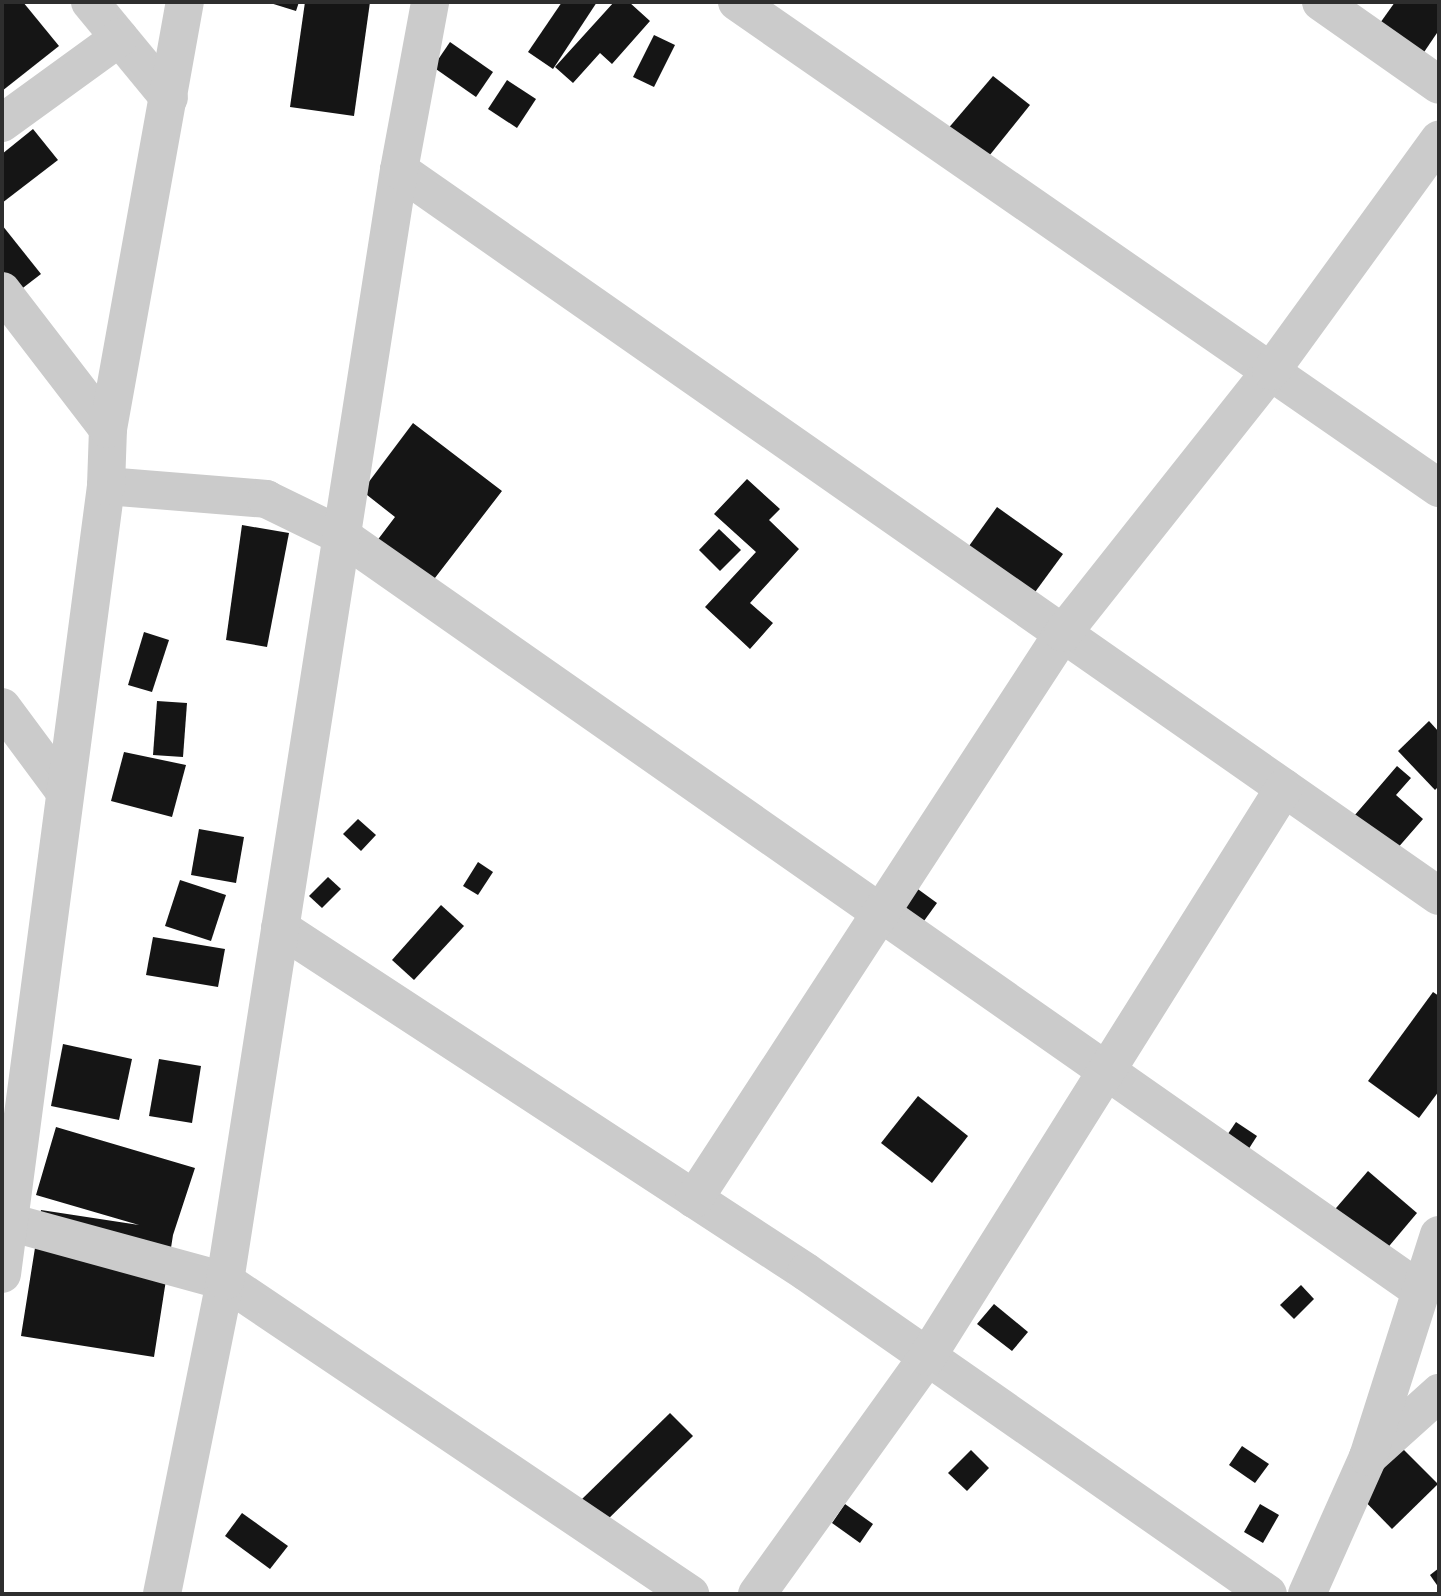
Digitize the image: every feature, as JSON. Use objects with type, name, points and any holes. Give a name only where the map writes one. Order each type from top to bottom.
[{"type":"street","points":[[90,2],[169,98]]},
{"type":"street","points":[[2,1275],[106,486],[108,429],[185,2]]},
{"type":"street","points":[[162,1594],[225,1281],[399,170],[430,2]]},
{"type":"street","points":[[737,2],[1439,488]]},
{"type":"street","points":[[1321,2],[1439,85]]},
{"type":"street","points":[[2,123],[119,38]]},
{"type":"street","points":[[694,1199],[1063,633],[1271,371],[1439,140]]},
{"type":"street","points":[[399,170],[1439,896]]},
{"type":"street","points":[[2,291],[108,429]]},
{"type":"street","points":[[106,486],[266,499],[342,536],[1418,1289]]},
{"type":"street","points":[[2,708],[65,792]]},
{"type":"street","points":[[757,1594],[927,1357],[1284,788]]},
{"type":"street","points":[[280,928],[694,1199],[1268,1594]]},
{"type":"street","points":[[9,1222],[225,1281],[690,1594]]},
{"type":"street","points":[[1307,1594],[1368,1457],[1418,1289],[1439,1235]]},
{"type":"street","points":[[1368,1457],[1439,1394]]},
{"type":"building","points":[[2,2],[23,2],[59,46],[2,91]]},
{"type":"building","points":[[267,2],[299,2],[296,11]]},
{"type":"building","points":[[305,2],[370,2],[354,116],[290,107]]},
{"type":"building","points":[[562,2],[597,2],[553,69],[528,52]]},
{"type":"building","points":[[614,2],[629,2],[650,21],[612,64],[600,53],[573,83],[555,67]]},
{"type":"building","points":[[1395,2],[1439,2],[1439,30],[1416,64],[1373,33]]},
{"type":"building","points":[[654,35],[675,45],[654,87],[633,77]]},
{"type":"building","points":[[450,42],[493,72],[476,97],[433,67]]},
{"type":"building","points":[[993,76],[1030,105],[985,161],[946,131]]},
{"type":"building","points":[[507,80],[536,99],[517,128],[488,109]]},
{"type":"building","points":[[33,129],[58,160],[2,203],[2,154]]},
{"type":"building","points":[[2,225],[41,274],[2,304]]},
{"type":"building","points":[[413,423],[502,491],[428,587],[373,546],[395,517],[362,491]]},
{"type":"building","points":[[747,479],[780,509],[769,520],[799,549],[750,603],[773,623],[750,649],[705,607],[756,552],[714,514]]},
{"type":"building","points":[[997,507],[1063,554],[1030,599],[964,553]]},
{"type":"building","points":[[242,525],[289,533],[267,647],[226,640]]},
{"type":"building","points":[[719,529],[741,550],[720,571],[699,550]]},
{"type":"building","points":[[144,632],[169,640],[152,692],[128,685]]},
{"type":"building","points":[[157,701],[187,703],[183,757],[153,755]]},
{"type":"building","points":[[1429,721],[1439,732],[1439,786],[1435,790],[1398,751]]},
{"type":"building","points":[[124,752],[186,765],[172,817],[111,801]]},
{"type":"building","points":[[1397,766],[1411,778],[1396,795],[1423,819],[1389,858],[1348,823]]},
{"type":"building","points":[[358,819],[376,835],[361,851],[343,834]]},
{"type":"building","points":[[199,829],[244,837],[236,883],[191,875]]},
{"type":"building","points":[[478,862],[493,872],[478,895],[463,886]]},
{"type":"building","points":[[328,877],[341,889],[322,908],[309,896]]},
{"type":"building","points":[[904,879],[937,903],[916,932],[883,908]]},
{"type":"building","points":[[180,880],[226,895],[211,941],[165,926]]},
{"type":"building","points":[[441,905],[464,926],[414,980],[392,960]]},
{"type":"building","points":[[153,937],[225,949],[218,987],[146,975]]},
{"type":"building","points":[[1433,992],[1439,996],[1439,1091],[1419,1118],[1368,1081]]},
{"type":"building","points":[[63,1044],[132,1059],[119,1120],[51,1106]]},
{"type":"building","points":[[159,1059],[201,1066],[192,1123],[149,1116]]},
{"type":"building","points":[[918,1096],[968,1136],[932,1183],[881,1143]]},
{"type":"building","points":[[1236,1122],[1257,1136],[1241,1161],[1219,1147]]},
{"type":"building","points":[[56,1127],[195,1168],[173,1235],[154,1357],[21,1336],[41,1210],[139,1225],[36,1195]]},
{"type":"building","points":[[1368,1171],[1417,1213],[1374,1264],[1324,1222]]},
{"type":"building","points":[[1301,1285],[1314,1299],[1294,1319],[1280,1305]]},
{"type":"building","points":[[994,1304],[1028,1332],[1012,1351],[977,1324]]},
{"type":"building","points":[[670,1413],[693,1436],[603,1524],[580,1501]]},
{"type":"building","points":[[1397,1443],[1438,1484],[1392,1529],[1352,1488]]},
{"type":"building","points":[[1242,1446],[1269,1464],[1255,1483],[1229,1465]]},
{"type":"building","points":[[971,1450],[989,1468],[967,1491],[948,1473]]},
{"type":"building","points":[[845,1504],[873,1524],[860,1543],[832,1523]]},
{"type":"building","points":[[1260,1504],[1279,1515],[1263,1543],[1244,1532]]},
{"type":"building","points":[[242,1513],[288,1546],[270,1569],[225,1536]]},
{"type":"building","points":[[1439,1568],[1439,1588],[1430,1575]]}]
